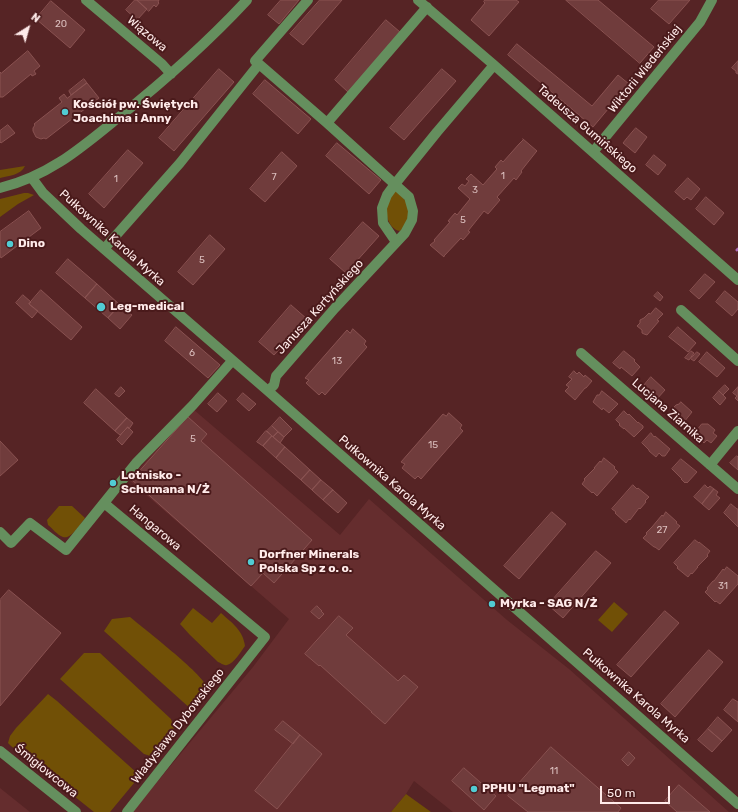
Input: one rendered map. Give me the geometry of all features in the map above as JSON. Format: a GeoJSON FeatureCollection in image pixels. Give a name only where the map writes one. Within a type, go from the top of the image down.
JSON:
{"type":"FeatureCollection","features":[{"type":"Feature","properties":{"kind":"street","name":"Wiązowa"},"geometry":{"type":"LineString","coordinates":[[86,0],[162,64],[171,74]]}},
{"type":"Feature","properties":{"kind":"street"},"geometry":{"type":"LineString","coordinates":[[0,188],[32,178],[70,156],[171,74],[246,0]]}},
{"type":"Feature","properties":{"kind":"street"},"geometry":{"type":"LineString","coordinates":[[104,248],[180,164],[259,64],[256,60],[308,0]]}},
{"type":"Feature","properties":{"kind":"street","name":"Tadeusza Gumińskiego"},"geometry":{"type":"LineString","coordinates":[[418,0],[738,280]]}},
{"type":"Feature","properties":{"kind":"street","name":"Wiktorii Wiedeńskiej"},"geometry":{"type":"LineString","coordinates":[[593,152],[700,22],[712,0]]}},
{"type":"Feature","properties":{"kind":"street"},"geometry":{"type":"LineString","coordinates":[[327,123],[427,7]]}},
{"type":"Feature","properties":{"kind":"street","name":"Janusza Kertyńskiego"},"geometry":{"type":"LineString","coordinates":[[259,64],[409,197],[412,211],[412,220],[405,232],[335,308],[276,376],[274,385],[268,391]]}},
{"type":"Feature","properties":{"kind":"street"},"geometry":{"type":"LineString","coordinates":[[396,242],[383,223],[382,208],[386,195],[494,65]]}},
{"type":"Feature","properties":{"kind":"street","name":"Pułkownika Karola Myrka"},"geometry":{"type":"LineString","coordinates":[[32,178],[38,187],[55,205],[738,804]]}},
{"type":"Feature","properties":{"kind":"street"},"geometry":{"type":"LineString","coordinates":[[681,310],[738,361]]}},
{"type":"Feature","properties":{"kind":"street","name":"Lucjana Ziarnika"},"geometry":{"type":"LineString","coordinates":[[581,353],[738,489]]}},
{"type":"Feature","properties":{"kind":"street"},"geometry":{"type":"LineString","coordinates":[[0,532],[11,543],[30,523],[66,550],[137,462],[193,405],[232,361]]}},
{"type":"Feature","properties":{"kind":"street"},"geometry":{"type":"LineString","coordinates":[[710,465],[738,431]]}},
{"type":"Feature","properties":{"kind":"street","name":"Hangarowa"},"geometry":{"type":"LineString","coordinates":[[104,503],[265,638],[249,657]]}},
{"type":"Feature","properties":{"kind":"street","name":"Władysława Dybowskiego"},"geometry":{"type":"LineString","coordinates":[[127,812],[249,657]]}},
{"type":"Feature","properties":{"kind":"street","name":"Śmigłowcowa"},"geometry":{"type":"LineString","coordinates":[[0,751],[76,812]]}},
{"type":"Feature","properties":{"kind":"shaded area"},"geometry":{"type":"Polygon","coordinates":[[[25,166],[17,173],[0,178],[0,170],[25,166]]]}},
{"type":"Feature","properties":{"kind":"shaded area"},"geometry":{"type":"Polygon","coordinates":[[[396,190],[408,206],[407,222],[400,231],[389,222],[386,212],[387,202],[396,190]]]}},
{"type":"Feature","properties":{"kind":"shaded area"},"geometry":{"type":"Polygon","coordinates":[[[24,193],[34,195],[0,217],[0,199],[24,193]]]}},
{"type":"Feature","properties":{"kind":"shaded area"},"geometry":{"type":"Polygon","coordinates":[[[193,409],[340,535],[369,499],[507,620],[569,669],[729,812],[453,812],[414,781],[406,794],[391,812],[132,812],[253,667],[289,619],[129,480],[193,409]]]}},
{"type":"Feature","properties":{"kind":"shaded area"},"geometry":{"type":"Polygon","coordinates":[[[59,506],[72,506],[85,518],[72,534],[66,537],[59,535],[48,525],[47,520],[59,506]]]}},
{"type":"Feature","properties":{"kind":"shaded area"},"geometry":{"type":"Polygon","coordinates":[[[614,602],[628,614],[612,632],[598,620],[614,602]]]}},
{"type":"Feature","properties":{"kind":"shaded area"},"geometry":{"type":"Polygon","coordinates":[[[193,608],[212,623],[221,613],[239,631],[244,640],[245,646],[235,660],[230,664],[225,665],[218,662],[180,624],[193,608]]]}},
{"type":"Feature","properties":{"kind":"shaded area"},"geometry":{"type":"Polygon","coordinates":[[[130,617],[159,640],[203,680],[206,686],[205,692],[192,710],[104,631],[112,619],[130,617]]]}},
{"type":"Feature","properties":{"kind":"shaded area"},"geometry":{"type":"Polygon","coordinates":[[[84,653],[100,653],[171,719],[175,733],[154,757],[144,754],[60,679],[84,653]]]}},
{"type":"Feature","properties":{"kind":"shaded area"},"geometry":{"type":"Polygon","coordinates":[[[48,694],[137,773],[139,777],[110,812],[94,812],[8,743],[10,736],[16,728],[48,694]]]}},
{"type":"Feature","properties":{"kind":"shaded area"},"geometry":{"type":"Polygon","coordinates":[[[0,788],[30,812],[0,812],[0,788]]]}},
{"type":"Feature","properties":{"kind":"shaded area"},"geometry":{"type":"Polygon","coordinates":[[[406,794],[431,812],[391,812],[406,794]]]}},
{"type":"Feature","properties":{"kind":"building"},"geometry":{"type":"Polygon","coordinates":[[[135,0],[147,9],[137,20],[126,10],[135,0]]]}},
{"type":"Feature","properties":{"kind":"building"},"geometry":{"type":"Polygon","coordinates":[[[137,0],[159,0],[159,3],[156,7],[154,5],[149,11],[137,0]]]}},
{"type":"Feature","properties":{"kind":"building"},"geometry":{"type":"Polygon","coordinates":[[[281,0],[299,0],[279,24],[268,15],[281,0]]]}},
{"type":"Feature","properties":{"kind":"building"},"geometry":{"type":"Polygon","coordinates":[[[320,0],[342,0],[303,45],[290,34],[320,0]]]}},
{"type":"Feature","properties":{"kind":"building"},"geometry":{"type":"Polygon","coordinates":[[[485,0],[516,0],[519,2],[489,36],[471,20],[485,3],[485,0]]]}},
{"type":"Feature","properties":{"kind":"building"},"geometry":{"type":"Polygon","coordinates":[[[566,0],[598,0],[654,47],[640,63],[566,0]]]}},
{"type":"Feature","properties":{"kind":"building"},"geometry":{"type":"Polygon","coordinates":[[[659,0],[690,0],[669,24],[651,9],[659,0]]]}},
{"type":"Feature","properties":{"kind":"building"},"geometry":{"type":"Polygon","coordinates":[[[51,1],[85,30],[70,48],[36,19],[51,1]]]}},
{"type":"Feature","properties":{"kind":"building"},"geometry":{"type":"Polygon","coordinates":[[[386,20],[400,32],[348,92],[335,80],[386,20]]]}},
{"type":"Feature","properties":{"kind":"building"},"geometry":{"type":"Polygon","coordinates":[[[517,44],[592,106],[618,75],[629,84],[593,127],[508,55],[517,44]]]}},
{"type":"Feature","properties":{"kind":"building"},"geometry":{"type":"Polygon","coordinates":[[[28,51],[40,66],[34,71],[36,74],[32,76],[31,74],[3,97],[0,97],[0,72],[1,73],[28,51]]]}},
{"type":"Feature","properties":{"kind":"building"},"geometry":{"type":"Polygon","coordinates":[[[738,61],[738,74],[732,68],[738,61]]]}},
{"type":"Feature","properties":{"kind":"building"},"geometry":{"type":"Polygon","coordinates":[[[219,69],[234,82],[174,151],[159,138],[219,69]]]}},
{"type":"Feature","properties":{"kind":"building"},"geometry":{"type":"Polygon","coordinates":[[[442,69],[456,81],[404,140],[390,128],[442,69]]]}},
{"type":"Feature","properties":{"kind":"building"},"geometry":{"type":"Polygon","coordinates":[[[84,79],[87,83],[71,95],[69,91],[84,79]]]}},
{"type":"Feature","properties":{"kind":"building"},"geometry":{"type":"Polygon","coordinates":[[[265,80],[311,119],[298,134],[253,94],[265,80]]]}},
{"type":"Feature","properties":{"kind":"building","name":"Kościół pw. Świętych Joachima i Anny"},"geometry":{"type":"Polygon","coordinates":[[[87,83],[99,98],[46,139],[36,137],[33,131],[34,124],[62,102],[59,98],[64,94],[67,98],[87,83]]]}},
{"type":"Feature","properties":{"kind":"building"},"geometry":{"type":"Polygon","coordinates":[[[8,125],[15,133],[1,143],[0,131],[8,125]]]}},
{"type":"Feature","properties":{"kind":"building"},"geometry":{"type":"Polygon","coordinates":[[[636,128],[647,137],[635,153],[623,143],[636,128]]]}},
{"type":"Feature","properties":{"kind":"building"},"geometry":{"type":"Polygon","coordinates":[[[523,139],[537,151],[521,171],[522,172],[516,180],[514,178],[497,197],[500,200],[488,214],[484,211],[468,231],[470,232],[463,240],[461,238],[444,257],[430,245],[450,222],[448,221],[455,213],[457,215],[470,199],[458,188],[462,184],[465,186],[469,181],[466,179],[471,174],[483,185],[497,169],[495,167],[501,160],[503,162],[523,139]]]}},
{"type":"Feature","properties":{"kind":"building"},"geometry":{"type":"Polygon","coordinates":[[[337,143],[381,180],[369,194],[326,156],[337,143]]]}},
{"type":"Feature","properties":{"kind":"building"},"geometry":{"type":"Polygon","coordinates":[[[128,150],[143,163],[104,208],[89,194],[128,150]]]}},
{"type":"Feature","properties":{"kind":"building"},"geometry":{"type":"Polygon","coordinates":[[[282,152],[297,166],[265,202],[250,189],[282,152]]]}},
{"type":"Feature","properties":{"kind":"building"},"geometry":{"type":"Polygon","coordinates":[[[654,155],[666,165],[658,175],[646,165],[654,155]]]}},
{"type":"Feature","properties":{"kind":"building"},"geometry":{"type":"Polygon","coordinates":[[[688,178],[700,189],[691,200],[687,197],[684,200],[675,192],[688,178]]]}},
{"type":"Feature","properties":{"kind":"building"},"geometry":{"type":"Polygon","coordinates":[[[706,197],[724,213],[714,225],[696,209],[706,197]]]}},
{"type":"Feature","properties":{"kind":"building","name":"Dino"},"geometry":{"type":"Polygon","coordinates":[[[29,211],[41,228],[1,258],[0,232],[29,211]]]}},
{"type":"Feature","properties":{"kind":"building"},"geometry":{"type":"Polygon","coordinates":[[[363,222],[379,236],[346,273],[330,259],[363,222]]]}},
{"type":"Feature","properties":{"kind":"building"},"geometry":{"type":"Polygon","coordinates":[[[210,235],[225,249],[193,285],[178,272],[210,235]]]}},
{"type":"Feature","properties":{"kind":"building"},"geometry":{"type":"Polygon","coordinates":[[[68,259],[97,284],[85,298],[56,273],[68,259]]]}},
{"type":"Feature","properties":{"kind":"building"},"geometry":{"type":"Polygon","coordinates":[[[705,274],[715,282],[699,299],[690,291],[705,274]]]}},
{"type":"Feature","properties":{"kind":"building"},"geometry":{"type":"Polygon","coordinates":[[[97,284],[120,305],[108,318],[85,298],[97,284]]]}},
{"type":"Feature","properties":{"kind":"building"},"geometry":{"type":"Polygon","coordinates":[[[41,290],[82,327],[71,340],[29,304],[41,290]]]}},
{"type":"Feature","properties":{"kind":"building"},"geometry":{"type":"Polygon","coordinates":[[[725,291],[738,302],[738,309],[732,316],[716,302],[725,291]]]}},
{"type":"Feature","properties":{"kind":"building"},"geometry":{"type":"Polygon","coordinates":[[[658,292],[663,297],[660,301],[654,296],[658,292]]]}},
{"type":"Feature","properties":{"kind":"building"},"geometry":{"type":"Polygon","coordinates":[[[23,295],[31,302],[29,304],[38,311],[32,318],[16,303],[23,295]]]}},
{"type":"Feature","properties":{"kind":"building"},"geometry":{"type":"Polygon","coordinates":[[[120,305],[132,315],[120,329],[108,318],[120,305]]]}},
{"type":"Feature","properties":{"kind":"building"},"geometry":{"type":"Polygon","coordinates":[[[291,305],[307,319],[274,355],[259,342],[291,305]]]}},
{"type":"Feature","properties":{"kind":"building"},"geometry":{"type":"Polygon","coordinates":[[[656,308],[663,314],[647,335],[642,333],[642,330],[637,326],[640,323],[640,320],[656,308]]]}},
{"type":"Feature","properties":{"kind":"building"},"geometry":{"type":"Polygon","coordinates":[[[176,327],[220,365],[208,378],[165,341],[176,327]]]}},
{"type":"Feature","properties":{"kind":"building"},"geometry":{"type":"Polygon","coordinates":[[[678,327],[696,343],[688,352],[669,337],[678,327]]]}},
{"type":"Feature","properties":{"kind":"building"},"geometry":{"type":"Polygon","coordinates":[[[353,329],[366,341],[364,344],[367,347],[325,395],[322,392],[319,395],[306,383],[309,380],[305,378],[347,330],[350,333],[353,329]]]}},
{"type":"Feature","properties":{"kind":"building"},"geometry":{"type":"Polygon","coordinates":[[[624,351],[635,360],[634,361],[640,367],[632,376],[621,367],[620,369],[613,363],[624,351]]]}},
{"type":"Feature","properties":{"kind":"building"},"geometry":{"type":"Polygon","coordinates":[[[691,351],[694,353],[689,360],[685,358],[691,351]]]}},
{"type":"Feature","properties":{"kind":"building"},"geometry":{"type":"Polygon","coordinates":[[[697,352],[700,354],[694,361],[691,359],[697,352]]]}},
{"type":"Feature","properties":{"kind":"building"},"geometry":{"type":"Polygon","coordinates":[[[707,352],[725,368],[717,377],[699,362],[707,352]]]}},
{"type":"Feature","properties":{"kind":"building"},"geometry":{"type":"Polygon","coordinates":[[[574,371],[577,374],[579,372],[584,377],[585,375],[592,381],[575,400],[565,391],[569,387],[566,385],[572,379],[569,377],[574,371]]]}},
{"type":"Feature","properties":{"kind":"building"},"geometry":{"type":"Polygon","coordinates":[[[651,377],[665,390],[656,400],[642,388],[651,377]]]}},
{"type":"Feature","properties":{"kind":"building"},"geometry":{"type":"Polygon","coordinates":[[[725,385],[729,389],[723,395],[719,391],[725,385]]]}},
{"type":"Feature","properties":{"kind":"building"},"geometry":{"type":"Polygon","coordinates":[[[121,387],[125,391],[119,397],[115,394],[121,387]]]}},
{"type":"Feature","properties":{"kind":"building"},"geometry":{"type":"Polygon","coordinates":[[[738,387],[738,401],[735,398],[737,396],[733,393],[738,387]]]}},
{"type":"Feature","properties":{"kind":"building"},"geometry":{"type":"Polygon","coordinates":[[[96,389],[127,418],[115,431],[84,403],[96,389]]]}},
{"type":"Feature","properties":{"kind":"building"},"geometry":{"type":"Polygon","coordinates":[[[602,391],[618,404],[609,413],[603,408],[602,410],[593,402],[597,395],[599,395],[602,391]]]}},
{"type":"Feature","properties":{"kind":"building"},"geometry":{"type":"Polygon","coordinates":[[[719,391],[726,398],[720,405],[713,398],[719,391]]]}},
{"type":"Feature","properties":{"kind":"building"},"geometry":{"type":"Polygon","coordinates":[[[218,393],[227,401],[217,412],[208,404],[218,393]]]}},
{"type":"Feature","properties":{"kind":"building"},"geometry":{"type":"Polygon","coordinates":[[[243,393],[256,404],[249,411],[237,400],[243,393]]]}},
{"type":"Feature","properties":{"kind":"building"},"geometry":{"type":"Polygon","coordinates":[[[681,402],[692,412],[684,422],[680,418],[679,420],[674,416],[675,414],[672,412],[675,409],[674,407],[681,402]]]}},
{"type":"Feature","properties":{"kind":"building"},"geometry":{"type":"Polygon","coordinates":[[[624,411],[643,426],[643,428],[634,437],[619,425],[620,424],[616,420],[624,411]]]}},
{"type":"Feature","properties":{"kind":"building"},"geometry":{"type":"Polygon","coordinates":[[[449,413],[462,425],[460,428],[463,431],[421,479],[418,476],[415,479],[402,468],[405,464],[401,462],[443,414],[446,416],[449,413]]]}},
{"type":"Feature","properties":{"kind":"building"},"geometry":{"type":"Polygon","coordinates":[[[188,417],[207,434],[201,441],[312,540],[274,583],[263,573],[251,586],[132,480],[188,417]]]}},
{"type":"Feature","properties":{"kind":"building"},"geometry":{"type":"Polygon","coordinates":[[[280,417],[292,429],[284,437],[272,426],[280,417]]]}},
{"type":"Feature","properties":{"kind":"building"},"geometry":{"type":"Polygon","coordinates":[[[127,418],[133,423],[129,429],[128,427],[120,435],[115,431],[127,418]]]}},
{"type":"Feature","properties":{"kind":"building"},"geometry":{"type":"Polygon","coordinates":[[[702,424],[708,424],[715,430],[713,433],[717,436],[711,443],[707,440],[704,443],[699,438],[701,436],[696,432],[702,424]]]}},
{"type":"Feature","properties":{"kind":"building"},"geometry":{"type":"Polygon","coordinates":[[[272,426],[278,432],[273,437],[267,431],[272,426]]]}},
{"type":"Feature","properties":{"kind":"building"},"geometry":{"type":"Polygon","coordinates":[[[128,427],[133,432],[122,445],[117,440],[128,427]]]}},
{"type":"Feature","properties":{"kind":"building"},"geometry":{"type":"Polygon","coordinates":[[[266,431],[272,436],[263,446],[257,442],[266,431]]]}},
{"type":"Feature","properties":{"kind":"building"},"geometry":{"type":"Polygon","coordinates":[[[278,432],[284,437],[280,443],[273,437],[278,432]]]}},
{"type":"Feature","properties":{"kind":"building"},"geometry":{"type":"Polygon","coordinates":[[[651,433],[670,449],[665,456],[662,456],[659,453],[656,457],[642,443],[651,433]]]}},
{"type":"Feature","properties":{"kind":"building"},"geometry":{"type":"Polygon","coordinates":[[[272,436],[285,447],[276,458],[263,446],[272,436]]]}},
{"type":"Feature","properties":{"kind":"building"},"geometry":{"type":"Polygon","coordinates":[[[0,441],[18,460],[0,476],[0,441]]]}},
{"type":"Feature","properties":{"kind":"building"},"geometry":{"type":"Polygon","coordinates":[[[285,447],[310,470],[301,480],[276,458],[285,447]]]}},
{"type":"Feature","properties":{"kind":"building"},"geometry":{"type":"Polygon","coordinates":[[[737,456],[738,457],[738,470],[730,463],[737,456]]]}},
{"type":"Feature","properties":{"kind":"building"},"geometry":{"type":"Polygon","coordinates":[[[604,458],[615,467],[614,468],[618,472],[597,496],[582,484],[585,480],[584,479],[604,458]]]}},
{"type":"Feature","properties":{"kind":"building"},"geometry":{"type":"Polygon","coordinates":[[[681,459],[697,472],[687,483],[685,483],[672,469],[681,459]]]}},
{"type":"Feature","properties":{"kind":"building"},"geometry":{"type":"Polygon","coordinates":[[[310,470],[321,480],[312,490],[301,480],[310,470]]]}},
{"type":"Feature","properties":{"kind":"building"},"geometry":{"type":"Polygon","coordinates":[[[321,480],[333,490],[323,500],[312,490],[321,480]]]}},
{"type":"Feature","properties":{"kind":"building"},"geometry":{"type":"Polygon","coordinates":[[[633,485],[649,497],[640,509],[639,508],[626,523],[612,509],[633,485]]]}},
{"type":"Feature","properties":{"kind":"building"},"geometry":{"type":"Polygon","coordinates":[[[705,485],[708,488],[710,486],[714,489],[702,504],[694,497],[705,485]]]}},
{"type":"Feature","properties":{"kind":"building"},"geometry":{"type":"Polygon","coordinates":[[[714,489],[718,492],[716,495],[720,498],[709,510],[702,504],[714,489]]]}},
{"type":"Feature","properties":{"kind":"building"},"geometry":{"type":"Polygon","coordinates":[[[333,490],[347,503],[338,513],[323,500],[333,490]]]}},
{"type":"Feature","properties":{"kind":"building"},"geometry":{"type":"Polygon","coordinates":[[[731,504],[738,509],[738,527],[724,513],[731,504]]]}},
{"type":"Feature","properties":{"kind":"building"},"geometry":{"type":"Polygon","coordinates":[[[552,512],[566,524],[519,579],[504,566],[552,512]]]}},
{"type":"Feature","properties":{"kind":"building"},"geometry":{"type":"Polygon","coordinates":[[[666,512],[680,526],[659,550],[643,538],[666,512]]]}},
{"type":"Feature","properties":{"kind":"building"},"geometry":{"type":"Polygon","coordinates":[[[695,540],[710,551],[707,555],[708,556],[688,577],[677,568],[678,567],[674,563],[695,540]]]}},
{"type":"Feature","properties":{"kind":"building"},"geometry":{"type":"Polygon","coordinates":[[[596,551],[611,563],[563,618],[548,605],[596,551]]]}},
{"type":"Feature","properties":{"kind":"building"},"geometry":{"type":"Polygon","coordinates":[[[727,567],[738,576],[738,584],[720,604],[716,601],[715,602],[705,592],[723,569],[724,570],[727,567]]]}},
{"type":"Feature","properties":{"kind":"building"},"geometry":{"type":"Polygon","coordinates":[[[9,590],[61,633],[0,706],[0,600],[9,590]]]}},
{"type":"Feature","properties":{"kind":"building"},"geometry":{"type":"Polygon","coordinates":[[[317,606],[324,614],[319,619],[311,612],[317,606]]]}},
{"type":"Feature","properties":{"kind":"building"},"geometry":{"type":"Polygon","coordinates":[[[665,611],[679,623],[631,677],[617,665],[665,611]]]}},
{"type":"Feature","properties":{"kind":"building"},"geometry":{"type":"Polygon","coordinates":[[[339,616],[353,628],[346,635],[398,681],[404,675],[418,687],[385,724],[320,665],[319,666],[305,654],[339,616]]]}},
{"type":"Feature","properties":{"kind":"building"},"geometry":{"type":"Polygon","coordinates":[[[709,650],[723,662],[675,717],[661,704],[709,650]]]}},
{"type":"Feature","properties":{"kind":"building"},"geometry":{"type":"Polygon","coordinates":[[[733,699],[738,702],[738,722],[724,710],[733,699]]]}},
{"type":"Feature","properties":{"kind":"building"},"geometry":{"type":"Polygon","coordinates":[[[718,717],[732,730],[722,741],[708,729],[718,717]]]}},
{"type":"Feature","properties":{"kind":"building"},"geometry":{"type":"Polygon","coordinates":[[[283,721],[300,735],[293,744],[275,730],[283,721]]]}},
{"type":"Feature","properties":{"kind":"building"},"geometry":{"type":"Polygon","coordinates":[[[708,729],[722,741],[712,752],[698,740],[708,729]]]}},
{"type":"Feature","properties":{"kind":"building"},"geometry":{"type":"Polygon","coordinates":[[[300,735],[322,754],[277,809],[255,791],[300,735]]]}},
{"type":"Feature","properties":{"kind":"building"},"geometry":{"type":"Polygon","coordinates":[[[551,747],[621,808],[618,812],[528,812],[508,796],[551,747]]]}},
{"type":"Feature","properties":{"kind":"building"},"geometry":{"type":"Polygon","coordinates":[[[629,752],[635,758],[628,766],[622,760],[629,752]]]}},
{"type":"Feature","properties":{"kind":"building","name":"PPHU \"Legmat\""},"geometry":{"type":"Polygon","coordinates":[[[464,768],[496,796],[484,810],[452,781],[464,768]]]}},
{"type":"Feature","properties":{"kind":"building"},"geometry":{"type":"Polygon","coordinates":[[[679,785],[710,812],[677,812],[665,801],[679,785]]]}},
{"type":"Feature","properties":{"kind":"place","name":"Kościół pw. Świętych Joachima i Anny"},"geometry":{"type":"Point","coordinates":[65,112]}},
{"type":"Feature","properties":{"kind":"place","name":"Dino"},"geometry":{"type":"Point","coordinates":[10,244]}},
{"type":"Feature","properties":{"kind":"place","name":"Leg-medical"},"geometry":{"type":"Point","coordinates":[101,307]}},
{"type":"Feature","properties":{"kind":"place","name":"Lotnisko - Schumana N/Ż"},"geometry":{"type":"Point","coordinates":[113,483]}},
{"type":"Feature","properties":{"kind":"place","name":"Dorfner Minerals Polska Sp z o. o."},"geometry":{"type":"Point","coordinates":[251,562]}},
{"type":"Feature","properties":{"kind":"place","name":"Myrka - SAG N/Ż"},"geometry":{"type":"Point","coordinates":[492,604]}},
{"type":"Feature","properties":{"kind":"place","name":"PPHU \"Legmat\""},"geometry":{"type":"Point","coordinates":[474,789]}}]}
